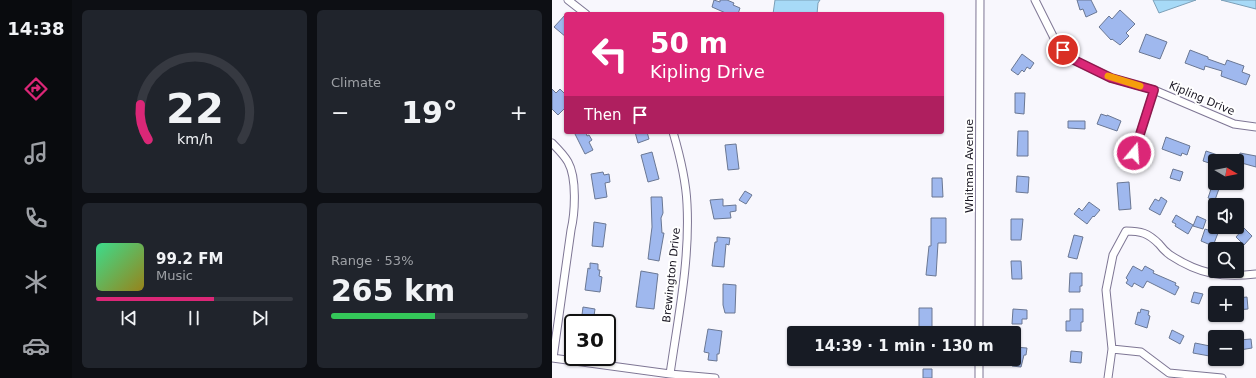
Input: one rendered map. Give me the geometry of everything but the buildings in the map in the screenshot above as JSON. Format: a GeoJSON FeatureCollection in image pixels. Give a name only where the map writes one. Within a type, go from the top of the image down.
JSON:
{"type":"FeatureCollection","features":[{"type":"Feature","properties":{"kind":"street"},"geometry":{"type":"LineString","coordinates":[[568,0],[583,12]]}},
{"type":"Feature","properties":{"kind":"street","name":"Whitman Avenue"},"geometry":{"type":"LineString","coordinates":[[979,326],[980,0]]}},
{"type":"Feature","properties":{"kind":"street","name":"Kipling Drive"},"geometry":{"type":"LineString","coordinates":[[1035,0],[1056,42],[1070,58],[1111,78],[1154,90],[1234,124],[1256,127]]}},
{"type":"Feature","properties":{"kind":"street"},"geometry":{"type":"LineString","coordinates":[[1134,153],[1154,90]]}},
{"type":"Feature","properties":{"kind":"street","name":"Brewington Drive"},"geometry":{"type":"LineString","coordinates":[[670,374],[688,236],[687,202],[682,162],[674,134]]}},
{"type":"Feature","properties":{"kind":"street"},"geometry":{"type":"LineString","coordinates":[[552,143],[568,162],[574,176],[574,219],[571,230],[552,358],[670,374],[715,378]]}},
{"type":"Feature","properties":{"kind":"street"},"geometry":{"type":"LineString","coordinates":[[1108,378],[1112,349],[1106,290],[1112,255],[1126,231],[1138,231],[1149,236],[1168,254],[1205,272],[1222,276],[1256,274]]}},
{"type":"Feature","properties":{"kind":"street"},"geometry":{"type":"LineString","coordinates":[[1112,349],[1141,352],[1169,373],[1222,378]]}},
{"type":"Feature","properties":{"kind":"street"},"geometry":{"type":"LineString","coordinates":[[979,366],[979,378]]}},
{"type":"Feature","properties":{"kind":"water"},"geometry":{"type":"Polygon","coordinates":[[[775,0],[820,0],[818,3],[817,12],[773,12],[775,0]]]}},
{"type":"Feature","properties":{"kind":"water"},"geometry":{"type":"Polygon","coordinates":[[[1153,0],[1196,0],[1159,13],[1153,0]]]}},
{"type":"Feature","properties":{"kind":"water"},"geometry":{"type":"Polygon","coordinates":[[[1221,0],[1256,0],[1256,9],[1221,0]]]}},
{"type":"Feature","properties":{"kind":"slow traffic"},"geometry":{"type":"LineString","coordinates":[[1108,76],[1140,86]]}},
{"type":"Feature","properties":{"kind":"route"},"geometry":{"type":"LineString","coordinates":[[1063,50],[1070,58],[1111,78],[1154,90],[1134,153]]}}]}
